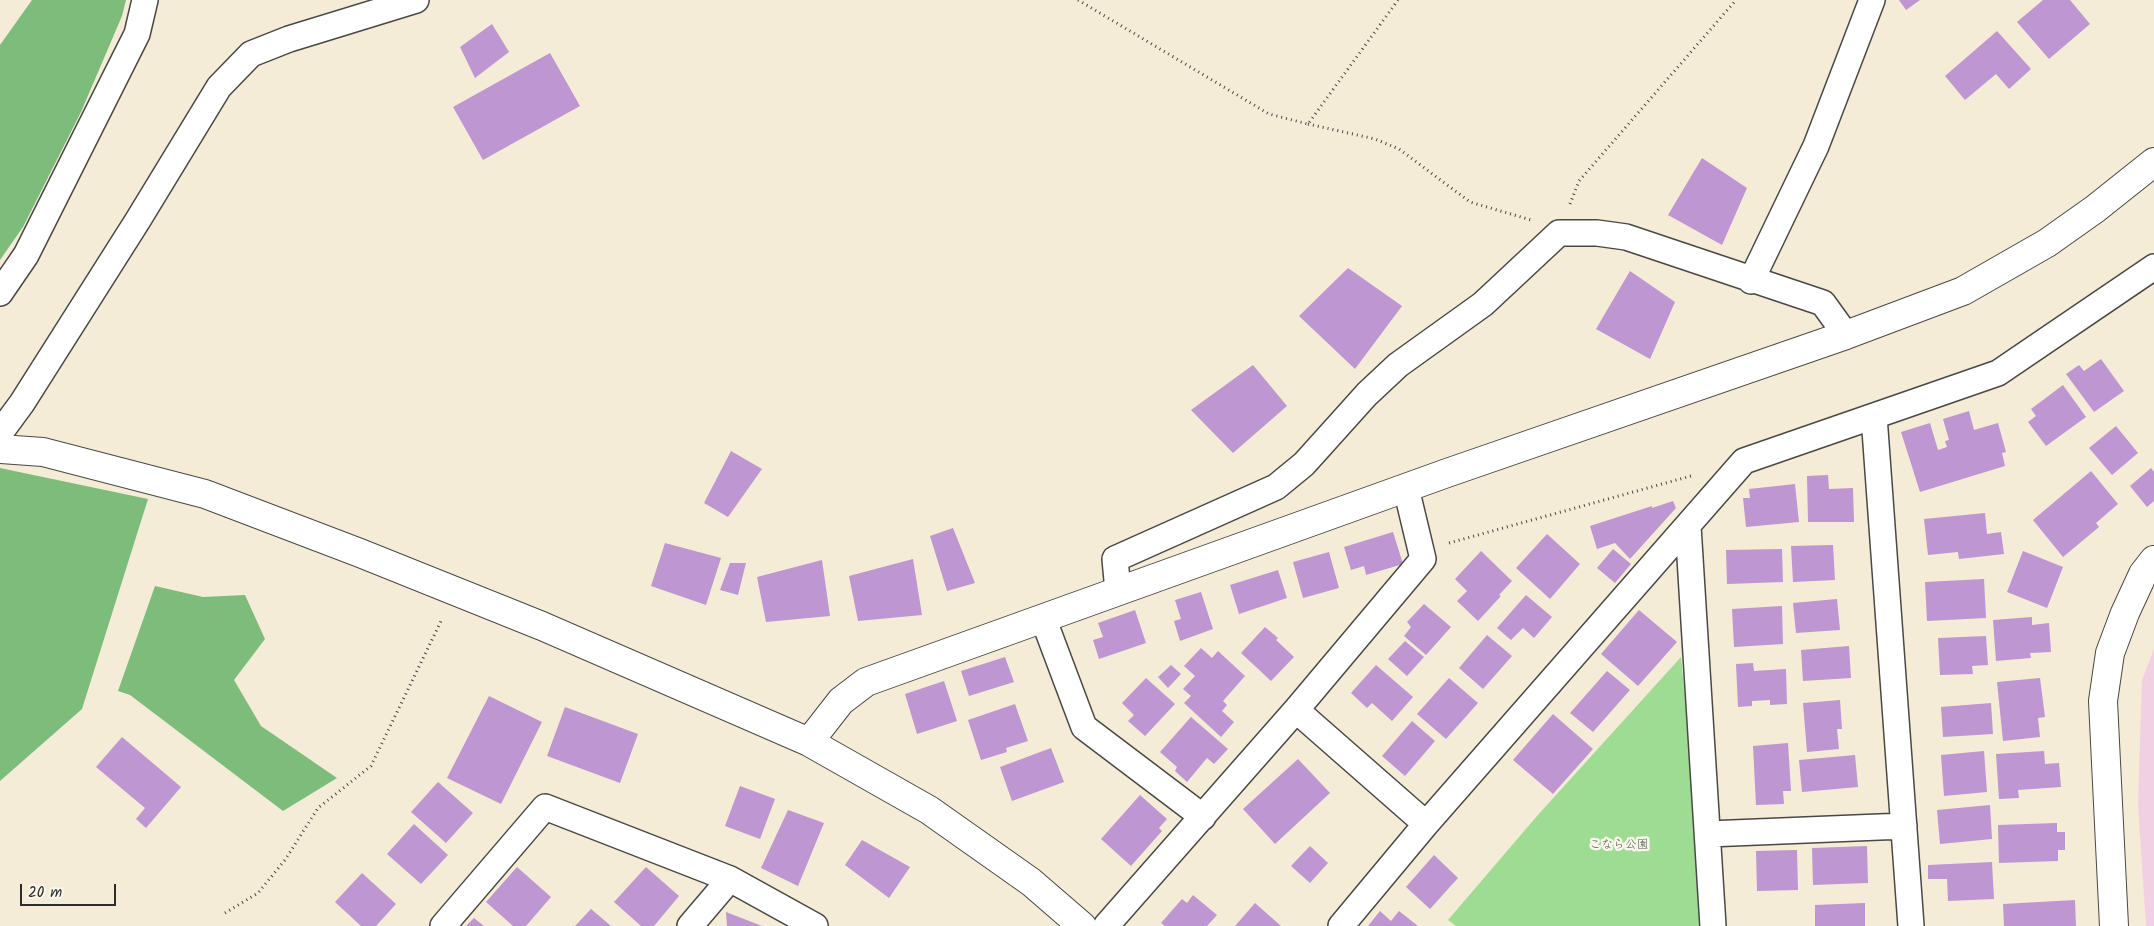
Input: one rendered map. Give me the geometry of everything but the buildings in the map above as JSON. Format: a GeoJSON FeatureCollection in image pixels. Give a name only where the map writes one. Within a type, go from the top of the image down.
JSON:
{"type":"FeatureCollection","features":[{"type":"Feature","properties":{"kind":"street"},"geometry":{"type":"LineString","coordinates":[[0,293],[26,255],[137,34],[145,0]]}},
{"type":"Feature","properties":{"kind":"street"},"geometry":{"type":"LineString","coordinates":[[0,433],[22,403],[138,220],[219,87],[251,54],[289,39],[416,0]]}},
{"type":"Feature","properties":{"kind":"street"},"geometry":{"type":"LineString","coordinates":[[1751,281],[1816,146],[1872,0]]}},
{"type":"Feature","properties":{"kind":"street"},"geometry":{"type":"LineString","coordinates":[[809,742],[841,701],[866,682],[1406,488],[1846,335],[1963,291],[2047,243],[2095,209],[2154,162]]}},
{"type":"Feature","properties":{"kind":"street"},"geometry":{"type":"LineString","coordinates":[[1118,591],[1115,559],[1276,487],[1304,464],[1367,394],[1398,365],[1483,304],[1559,233],[1596,233],[1626,237],[1751,281],[1823,303],[1846,335]]}},
{"type":"Feature","properties":{"kind":"street"},"geometry":{"type":"LineString","coordinates":[[1340,926],[1426,824],[1744,461],[1998,373],[2154,267]]}},
{"type":"Feature","properties":{"kind":"street"},"geometry":{"type":"LineString","coordinates":[[1874,416],[1911,926]]}},
{"type":"Feature","properties":{"kind":"street"},"geometry":{"type":"LineString","coordinates":[[0,449],[42,452],[205,494],[360,553],[551,630],[809,742],[929,810],[1031,882],[1082,926]]}},
{"type":"Feature","properties":{"kind":"street"},"geometry":{"type":"LineString","coordinates":[[1106,926],[1296,710],[1424,559],[1406,488]]}},
{"type":"Feature","properties":{"kind":"street"},"geometry":{"type":"LineString","coordinates":[[1688,526],[1713,926]]}},
{"type":"Feature","properties":{"kind":"street"},"geometry":{"type":"LineString","coordinates":[[2114,926],[2103,701],[2110,653],[2125,613],[2143,574],[2154,560]]}},
{"type":"Feature","properties":{"kind":"street"},"geometry":{"type":"LineString","coordinates":[[1042,618],[1084,727],[1203,817]]}},
{"type":"Feature","properties":{"kind":"street"},"geometry":{"type":"LineString","coordinates":[[1296,710],[1426,824]]}},
{"type":"Feature","properties":{"kind":"street"},"geometry":{"type":"LineString","coordinates":[[443,926],[545,807],[730,879],[815,926]]}},
{"type":"Feature","properties":{"kind":"street"},"geometry":{"type":"LineString","coordinates":[[1708,834],[1904,826]]}},
{"type":"Feature","properties":{"kind":"street"},"geometry":{"type":"LineString","coordinates":[[690,926],[730,879]]}},
{"type":"Feature","properties":{"kind":"path"},"geometry":{"type":"LineString","coordinates":[[1078,0],[1269,114],[1383,142],[1398,149],[1470,202],[1546,225],[1559,233],[1579,181],[1736,0]]}},
{"type":"Feature","properties":{"kind":"path"},"geometry":{"type":"LineString","coordinates":[[1308,124],[1398,0]]}},
{"type":"Feature","properties":{"kind":"path"},"geometry":{"type":"LineString","coordinates":[[1421,551],[1697,474]]}},
{"type":"Feature","properties":{"kind":"path"},"geometry":{"type":"LineString","coordinates":[[225,913],[258,893],[285,860],[318,808],[371,766],[455,591]]}},
{"type":"Feature","properties":{"kind":"shaded area"},"geometry":{"type":"Polygon","coordinates":[[[2154,649],[2154,926],[2146,926],[2138,804],[2142,680],[2154,649]]]}},
{"type":"Feature","properties":{"kind":"green space"},"geometry":{"type":"Polygon","coordinates":[[[32,0],[126,0],[122,16],[81,112],[23,227],[0,260],[0,45],[32,0]]]}},
{"type":"Feature","properties":{"kind":"green space"},"geometry":{"type":"Polygon","coordinates":[[[0,468],[148,499],[82,709],[0,781],[0,468]]]}},
{"type":"Feature","properties":{"kind":"green space"},"geometry":{"type":"Polygon","coordinates":[[[155,586],[203,597],[245,595],[265,639],[234,680],[261,726],[337,778],[283,811],[130,695],[118,691],[155,586]]]}},
{"type":"Feature","properties":{"kind":"green space","name":"こなら公園"},"geometry":{"type":"Polygon","coordinates":[[[1681,657],[1699,838],[1703,926],[1456,926],[1448,920],[1537,816],[1681,657]]]}}]}
